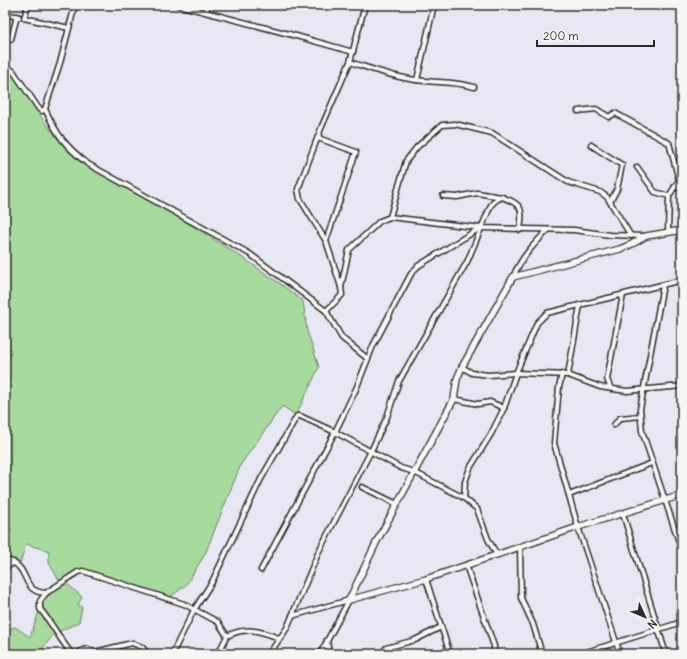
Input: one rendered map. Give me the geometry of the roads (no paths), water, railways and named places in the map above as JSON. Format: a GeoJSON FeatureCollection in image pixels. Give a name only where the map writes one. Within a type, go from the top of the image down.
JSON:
{"type":"FeatureCollection","features":[{"type":"Feature","properties":{"kind":"street"},"geometry":{"type":"LineString","coordinates":[[24,18],[28,5]]}},
{"type":"Feature","properties":{"kind":"street"},"geometry":{"type":"LineString","coordinates":[[74,5],[60,63],[45,109],[56,134],[73,152],[88,164],[250,254],[326,312],[342,338],[368,359]]}},
{"type":"Feature","properties":{"kind":"street"},"geometry":{"type":"LineString","coordinates":[[178,5],[352,52]]}},
{"type":"Feature","properties":{"kind":"street"},"geometry":{"type":"LineString","coordinates":[[206,12],[208,5]]}},
{"type":"Feature","properties":{"kind":"street"},"geometry":{"type":"LineString","coordinates":[[326,312],[342,295],[341,287],[326,241],[300,199],[298,190],[350,62],[365,5]]}},
{"type":"Feature","properties":{"kind":"street"},"geometry":{"type":"LineString","coordinates":[[417,80],[434,5]]}},
{"type":"Feature","properties":{"kind":"street"},"geometry":{"type":"LineString","coordinates":[[5,14],[69,28]]}},
{"type":"Feature","properties":{"kind":"street"},"geometry":{"type":"LineString","coordinates":[[11,38],[17,16]]}},
{"type":"Feature","properties":{"kind":"street"},"geometry":{"type":"LineString","coordinates":[[350,62],[387,74],[417,80],[463,84],[474,87]]}},
{"type":"Feature","properties":{"kind":"street"},"geometry":{"type":"LineString","coordinates":[[5,66],[13,71],[39,109],[42,111],[45,109]]}},
{"type":"Feature","properties":{"kind":"street"},"geometry":{"type":"LineString","coordinates":[[578,111],[596,110],[609,117],[615,113],[669,143],[679,180],[669,196],[668,231]]}},
{"type":"Feature","properties":{"kind":"street"},"geometry":{"type":"LineString","coordinates":[[390,217],[406,161],[417,147],[442,125],[455,124],[479,128],[492,133],[568,182],[600,192],[608,197],[631,236]]}},
{"type":"Feature","properties":{"kind":"street"},"geometry":{"type":"LineString","coordinates":[[318,138],[356,152],[326,241]]}},
{"type":"Feature","properties":{"kind":"street"},"geometry":{"type":"LineString","coordinates":[[591,145],[622,165],[617,189],[610,202]]}},
{"type":"Feature","properties":{"kind":"street"},"geometry":{"type":"LineString","coordinates":[[638,167],[655,192],[669,196]]}},
{"type":"Feature","properties":{"kind":"street"},"geometry":{"type":"LineString","coordinates":[[675,186],[682,190]]}},
{"type":"Feature","properties":{"kind":"street"},"geometry":{"type":"LineString","coordinates":[[443,196],[457,198],[477,193],[502,197],[515,202],[521,208],[522,212],[520,230]]}},
{"type":"Feature","properties":{"kind":"street"},"geometry":{"type":"LineString","coordinates":[[269,654],[287,628],[296,603],[319,551],[371,451],[387,416],[399,381],[467,262],[474,248],[480,228],[491,205],[502,197]]}},
{"type":"Feature","properties":{"kind":"street"},"geometry":{"type":"LineString","coordinates":[[341,287],[349,250],[380,221],[390,217],[480,228],[574,230],[631,236],[646,236],[668,231],[682,230]]}},
{"type":"Feature","properties":{"kind":"street"},"geometry":{"type":"LineString","coordinates":[[261,570],[335,432],[356,389],[372,346],[415,269],[480,228]]}},
{"type":"Feature","properties":{"kind":"street"},"geometry":{"type":"LineString","coordinates":[[320,654],[397,504],[454,399],[457,379],[462,367],[513,277],[519,263],[548,230]]}},
{"type":"Feature","properties":{"kind":"street"},"geometry":{"type":"LineString","coordinates":[[513,277],[620,249],[646,236]]}},
{"type":"Feature","properties":{"kind":"street"},"geometry":{"type":"LineString","coordinates":[[464,498],[465,482],[470,468],[491,434],[504,408],[516,373],[537,323],[542,316],[547,313],[682,280]]}},
{"type":"Feature","properties":{"kind":"street"},"geometry":{"type":"LineString","coordinates":[[663,285],[643,389],[640,416],[642,431],[682,551]]}},
{"type":"Feature","properties":{"kind":"street"},"geometry":{"type":"LineString","coordinates":[[611,389],[607,379],[623,295]]}},
{"type":"Feature","properties":{"kind":"street"},"geometry":{"type":"LineString","coordinates":[[568,375],[580,305]]}},
{"type":"Feature","properties":{"kind":"street"},"geometry":{"type":"LineString","coordinates":[[462,367],[472,373],[489,375],[516,373],[562,374],[600,387],[627,391],[682,386]]}},
{"type":"Feature","properties":{"kind":"street"},"geometry":{"type":"LineString","coordinates":[[562,374],[559,387],[554,443],[578,527],[620,654]]}},
{"type":"Feature","properties":{"kind":"street"},"geometry":{"type":"LineString","coordinates":[[454,399],[478,404],[490,402],[504,408]]}},
{"type":"Feature","properties":{"kind":"street"},"geometry":{"type":"LineString","coordinates":[[172,654],[194,610],[212,582],[261,479],[293,420],[300,416],[335,432],[401,468],[414,472],[464,498],[477,509],[488,539],[497,555]]}},
{"type":"Feature","properties":{"kind":"street"},"geometry":{"type":"LineString","coordinates":[[614,426],[620,418],[640,416]]}},
{"type":"Feature","properties":{"kind":"street"},"geometry":{"type":"LineString","coordinates":[[569,495],[652,463]]}},
{"type":"Feature","properties":{"kind":"street"},"geometry":{"type":"LineString","coordinates":[[362,487],[397,504]]}},
{"type":"Feature","properties":{"kind":"street"},"geometry":{"type":"LineString","coordinates":[[292,616],[426,579],[578,527],[682,495]]}},
{"type":"Feature","properties":{"kind":"street"},"geometry":{"type":"LineString","coordinates":[[623,514],[660,629],[666,654]]}},
{"type":"Feature","properties":{"kind":"street"},"geometry":{"type":"LineString","coordinates":[[520,547],[521,598],[533,624],[542,654]]}},
{"type":"Feature","properties":{"kind":"street"},"geometry":{"type":"LineString","coordinates":[[5,560],[14,562],[22,570],[28,586],[41,593],[46,593]]}},
{"type":"Feature","properties":{"kind":"street"},"geometry":{"type":"LineString","coordinates":[[5,567],[14,562]]}},
{"type":"Feature","properties":{"kind":"street"},"geometry":{"type":"LineString","coordinates":[[466,565],[494,646],[494,654]]}},
{"type":"Feature","properties":{"kind":"street"},"geometry":{"type":"LineString","coordinates":[[72,654],[64,644],[52,623],[40,609],[40,601],[46,593],[78,572],[83,571],[171,599],[218,622],[227,636]]}},
{"type":"Feature","properties":{"kind":"street"},"geometry":{"type":"LineString","coordinates":[[426,579],[441,627],[446,636],[450,654]]}},
{"type":"Feature","properties":{"kind":"street"},"geometry":{"type":"LineString","coordinates":[[580,654],[682,622]]}},
{"type":"Feature","properties":{"kind":"street"},"geometry":{"type":"LineString","coordinates":[[381,654],[386,648],[415,640],[441,627]]}},
{"type":"Feature","properties":{"kind":"street"},"geometry":{"type":"LineString","coordinates":[[218,654],[227,636],[238,631],[256,629],[279,638]]}},
{"type":"Feature","properties":{"kind":"street"},"geometry":{"type":"LineString","coordinates":[[327,639],[329,654]]}},
{"type":"Feature","properties":{"kind":"street"},"geometry":{"type":"LineString","coordinates":[[76,654],[88,649],[95,652],[132,643],[142,647],[148,654]]}}]}
